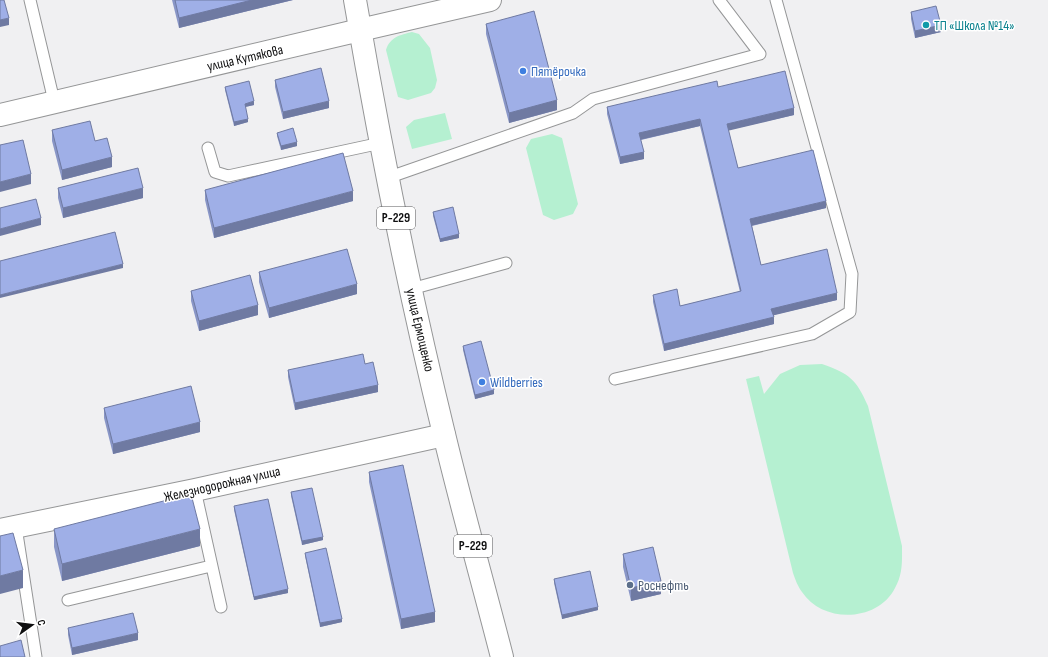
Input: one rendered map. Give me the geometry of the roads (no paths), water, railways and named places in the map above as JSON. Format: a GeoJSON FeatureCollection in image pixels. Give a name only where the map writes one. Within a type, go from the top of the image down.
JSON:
{"type":"FeatureCollection","features":[{"type":"Feature","properties":{"kind":"main road","name":"улица Ермощенко"},"geometry":{"type":"LineString","coordinates":[[355,0],[387,178],[411,290],[444,435],[502,657]]}},
{"type":"Feature","properties":{"kind":"main road","name":"улица Кутякова"},"geometry":{"type":"LineString","coordinates":[[0,115],[54,101],[360,30],[449,5],[490,0]]}},
{"type":"Feature","properties":{"kind":"main road","name":"Железнодорожная улица"},"geometry":{"type":"LineString","coordinates":[[8,529],[195,490],[444,435]]}},
{"type":"Feature","properties":{"kind":"lane"},"geometry":{"type":"LineString","coordinates":[[30,0],[54,101]]}},
{"type":"Feature","properties":{"kind":"lane"},"geometry":{"type":"LineString","coordinates":[[387,178],[573,113],[592,99],[760,54],[719,0]]}},
{"type":"Feature","properties":{"kind":"lane"},"geometry":{"type":"LineString","coordinates":[[615,379],[812,334],[850,312],[852,274],[776,0]]}},
{"type":"Feature","properties":{"kind":"lane"},"geometry":{"type":"LineString","coordinates":[[208,148],[214,172],[228,176],[381,143]]}},
{"type":"Feature","properties":{"kind":"lane"},"geometry":{"type":"LineString","coordinates":[[411,290],[506,263]]}},
{"type":"Feature","properties":{"kind":"lane"},"geometry":{"type":"LineString","coordinates":[[195,490],[221,607]]}},
{"type":"Feature","properties":{"kind":"lane"},"geometry":{"type":"LineString","coordinates":[[8,529],[36,657]]}},
{"type":"Feature","properties":{"kind":"lane"},"geometry":{"type":"LineString","coordinates":[[68,600],[211,566]]}},
{"type":"Feature","properties":{"kind":"place","name":"ТП «Школа №14»"},"geometry":{"type":"Point","coordinates":[926,25]}},
{"type":"Feature","properties":{"kind":"place","name":"Пятёрочка"},"geometry":{"type":"Point","coordinates":[523,71]}},
{"type":"Feature","properties":{"kind":"place","name":"Wildberries"},"geometry":{"type":"Point","coordinates":[482,382]}},
{"type":"Feature","properties":{"kind":"place","name":"Роснефть"},"geometry":{"type":"Point","coordinates":[630,585]}}]}
